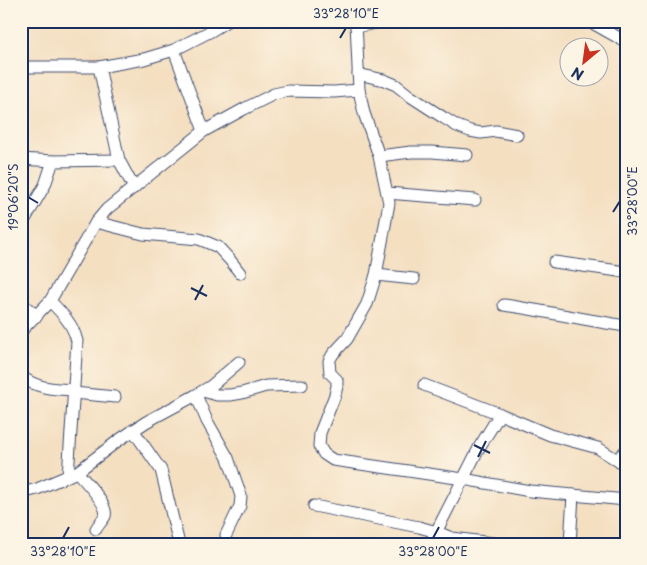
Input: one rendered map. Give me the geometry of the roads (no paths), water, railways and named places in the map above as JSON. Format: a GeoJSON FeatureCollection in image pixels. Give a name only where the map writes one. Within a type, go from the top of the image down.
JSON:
{"type":"FeatureCollection","features":[{"type":"Feature","properties":{"kind":"street"},"geometry":{"type":"LineString","coordinates":[[21,68],[100,67],[144,59],[174,50],[227,21]]}},
{"type":"Feature","properties":{"kind":"street"},"geometry":{"type":"LineString","coordinates":[[386,21],[356,24],[359,90],[364,113],[379,156],[389,203],[376,275],[367,304],[347,339],[329,361],[330,373],[337,380],[337,386],[335,396],[320,433],[319,446],[324,454],[333,460],[530,491],[626,500]]}},
{"type":"Feature","properties":{"kind":"street"},"geometry":{"type":"LineString","coordinates":[[589,21],[626,42]]}},
{"type":"Feature","properties":{"kind":"street"},"geometry":{"type":"LineString","coordinates":[[174,50],[204,130]]}},
{"type":"Feature","properties":{"kind":"street"},"geometry":{"type":"LineString","coordinates":[[100,67],[119,160],[134,188]]}},
{"type":"Feature","properties":{"kind":"street"},"geometry":{"type":"LineString","coordinates":[[358,74],[396,85],[444,118],[470,131],[496,131],[517,135]]}},
{"type":"Feature","properties":{"kind":"street"},"geometry":{"type":"LineString","coordinates":[[21,331],[50,301],[96,222],[106,209],[204,130],[274,94],[288,91],[334,92],[359,90]]}},
{"type":"Feature","properties":{"kind":"street"},"geometry":{"type":"LineString","coordinates":[[379,156],[411,152],[468,156]]}},
{"type":"Feature","properties":{"kind":"street"},"geometry":{"type":"LineString","coordinates":[[21,159],[53,161],[119,160]]}},
{"type":"Feature","properties":{"kind":"street"},"geometry":{"type":"LineString","coordinates":[[21,226],[45,185],[53,161]]}},
{"type":"Feature","properties":{"kind":"street"},"geometry":{"type":"LineString","coordinates":[[387,193],[475,200]]}},
{"type":"Feature","properties":{"kind":"street"},"geometry":{"type":"LineString","coordinates":[[96,222],[143,234],[199,239],[218,247],[240,273]]}},
{"type":"Feature","properties":{"kind":"street"},"geometry":{"type":"LineString","coordinates":[[554,262],[626,272]]}},
{"type":"Feature","properties":{"kind":"street"},"geometry":{"type":"LineString","coordinates":[[376,275],[414,279]]}},
{"type":"Feature","properties":{"kind":"street"},"geometry":{"type":"LineString","coordinates":[[50,301],[65,316],[75,331],[77,341],[72,474],[100,499],[106,510],[105,516],[96,529]]}},
{"type":"Feature","properties":{"kind":"street"},"geometry":{"type":"LineString","coordinates":[[21,303],[37,316]]}},
{"type":"Feature","properties":{"kind":"street"},"geometry":{"type":"LineString","coordinates":[[504,305],[626,326]]}},
{"type":"Feature","properties":{"kind":"street"},"geometry":{"type":"LineString","coordinates":[[21,492],[37,489],[72,474],[133,430],[200,393],[239,362]]}},
{"type":"Feature","properties":{"kind":"street"},"geometry":{"type":"LineString","coordinates":[[21,376],[36,385],[115,397]]}},
{"type":"Feature","properties":{"kind":"street"},"geometry":{"type":"LineString","coordinates":[[200,393],[230,395],[266,386],[302,385]]}},
{"type":"Feature","properties":{"kind":"street"},"geometry":{"type":"LineString","coordinates":[[424,385],[550,435],[598,448],[622,464],[626,450]]}},
{"type":"Feature","properties":{"kind":"street"},"geometry":{"type":"LineString","coordinates":[[200,393],[208,421],[228,458],[241,496],[240,506],[226,535]]}},
{"type":"Feature","properties":{"kind":"street"},"geometry":{"type":"LineString","coordinates":[[430,544],[480,446],[500,414]]}},
{"type":"Feature","properties":{"kind":"street"},"geometry":{"type":"LineString","coordinates":[[133,430],[161,470],[179,544]]}},
{"type":"Feature","properties":{"kind":"street"},"geometry":{"type":"LineString","coordinates":[[570,544],[573,495]]}},
{"type":"Feature","properties":{"kind":"street"},"geometry":{"type":"LineString","coordinates":[[314,506],[419,527],[452,538],[501,544]]}}]}
